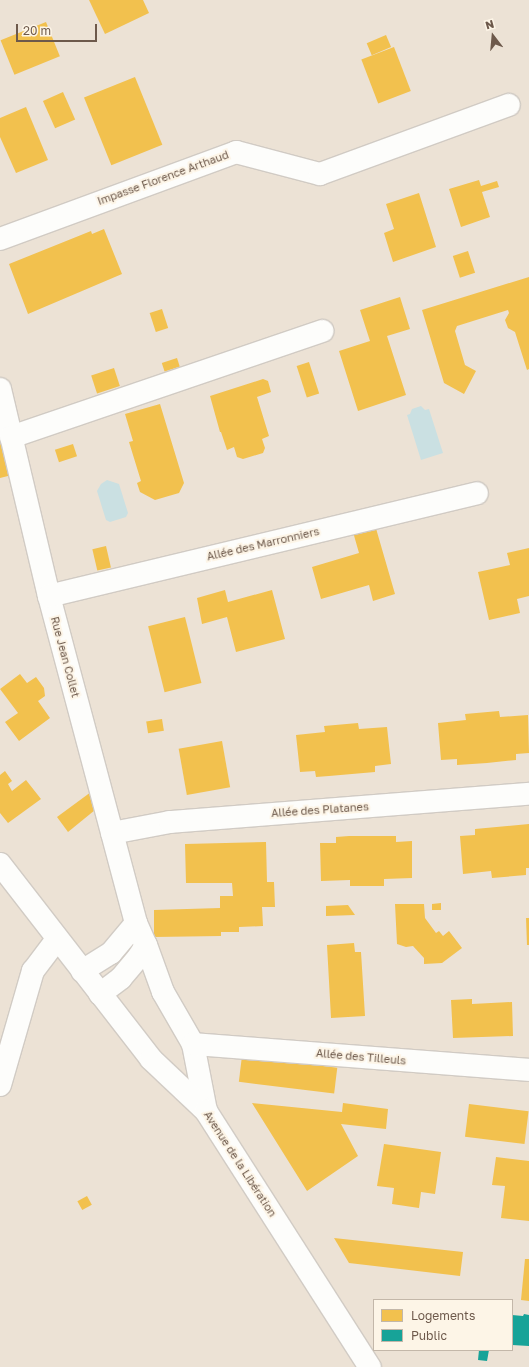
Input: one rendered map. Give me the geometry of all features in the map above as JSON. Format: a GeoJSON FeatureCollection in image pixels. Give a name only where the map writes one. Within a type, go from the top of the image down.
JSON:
{"type":"FeatureCollection","features":[{"type":"Feature","properties":{"kind":"street","name":"Impasse Florence Arthaud"},"geometry":{"type":"LineString","coordinates":[[0,239],[236,152],[320,174],[509,105]]}},
{"type":"Feature","properties":{"kind":"street"},"geometry":{"type":"LineString","coordinates":[[11,437],[322,331]]}},
{"type":"Feature","properties":{"kind":"street","name":"Rue Jean Collet"},"geometry":{"type":"LineString","coordinates":[[0,389],[49,596],[136,923],[146,945],[163,992],[193,1044],[206,1111]]}},
{"type":"Feature","properties":{"kind":"street","name":"Allée des Marronniers"},"geometry":{"type":"LineString","coordinates":[[49,596],[477,493]]}},
{"type":"Feature","properties":{"kind":"street","name":"Allée des Platanes"},"geometry":{"type":"LineString","coordinates":[[112,833],[170,822],[529,794]]}},
{"type":"Feature","properties":{"kind":"street","name":"Avenue de la Libération"},"geometry":{"type":"LineString","coordinates":[[0,864],[151,1059],[206,1111],[370,1367]]}},
{"type":"Feature","properties":{"kind":"street"},"geometry":{"type":"LineString","coordinates":[[82,971],[111,953],[136,923]]}},
{"type":"Feature","properties":{"kind":"street"},"geometry":{"type":"LineString","coordinates":[[0,1085],[33,971],[57,939]]}},
{"type":"Feature","properties":{"kind":"street"},"geometry":{"type":"LineString","coordinates":[[100,994],[121,978],[138,958],[146,945]]}},
{"type":"Feature","properties":{"kind":"street","name":"Allée des Tilleuls"},"geometry":{"type":"LineString","coordinates":[[193,1044],[529,1070]]}},
{"type":"Feature","properties":{"kind":"shaded area"},"geometry":{"type":"Polygon","coordinates":[[[0,0],[529,0],[529,1367],[0,1367],[0,0]]]}},
{"type":"Feature","properties":{"kind":"shaded area"},"geometry":{"type":"Polygon","coordinates":[[[421,406],[425,410],[429,409],[443,453],[421,460],[407,415],[410,414],[412,409],[421,406]]]}},
{"type":"Feature","properties":{"kind":"shaded area"},"geometry":{"type":"Polygon","coordinates":[[[107,480],[119,484],[128,513],[126,517],[110,522],[106,520],[97,491],[101,484],[107,480]]]}},
{"type":"Feature","properties":{"kind":"building: Logements"},"geometry":{"type":"Polygon","coordinates":[[[89,0],[143,0],[149,13],[105,34],[89,0]]]}},
{"type":"Feature","properties":{"kind":"building: Logements"},"geometry":{"type":"Polygon","coordinates":[[[46,22],[60,56],[14,75],[1,40],[46,22]]]}},
{"type":"Feature","properties":{"kind":"building: Logements"},"geometry":{"type":"Polygon","coordinates":[[[386,35],[391,47],[372,55],[367,43],[386,35]]]}},
{"type":"Feature","properties":{"kind":"building: Logements"},"geometry":{"type":"Polygon","coordinates":[[[394,47],[411,91],[378,103],[361,60],[394,47]]]}},
{"type":"Feature","properties":{"kind":"building: Logements"},"geometry":{"type":"Polygon","coordinates":[[[135,77],[162,145],[111,165],[84,98],[135,77]]]}},
{"type":"Feature","properties":{"kind":"building: Logements"},"geometry":{"type":"Polygon","coordinates":[[[63,92],[75,119],[55,128],[43,101],[63,92]]]}},
{"type":"Feature","properties":{"kind":"building: Logements"},"geometry":{"type":"Polygon","coordinates":[[[26,107],[48,160],[16,173],[0,137],[0,118],[26,107]]]}},
{"type":"Feature","properties":{"kind":"building: Logements"},"geometry":{"type":"Polygon","coordinates":[[[479,180],[481,186],[497,181],[499,187],[482,192],[490,217],[461,227],[449,189],[479,180]]]}},
{"type":"Feature","properties":{"kind":"building: Logements"},"geometry":{"type":"Polygon","coordinates":[[[419,193],[436,247],[393,262],[384,233],[394,229],[386,204],[419,193]]]}},
{"type":"Feature","properties":{"kind":"building: Logements"},"geometry":{"type":"Polygon","coordinates":[[[104,229],[122,274],[28,314],[9,264],[91,231],[92,234],[104,229]]]}},
{"type":"Feature","properties":{"kind":"building: Logements"},"geometry":{"type":"Polygon","coordinates":[[[468,251],[475,273],[460,278],[453,256],[468,251]]]}},
{"type":"Feature","properties":{"kind":"building: Logements"},"geometry":{"type":"Polygon","coordinates":[[[529,277],[529,369],[527,370],[515,332],[508,328],[505,320],[509,313],[508,310],[457,326],[455,331],[465,365],[476,371],[464,394],[444,383],[422,310],[529,277]]]}},
{"type":"Feature","properties":{"kind":"building: Logements"},"geometry":{"type":"Polygon","coordinates":[[[400,297],[410,329],[387,336],[406,395],[358,411],[339,351],[370,341],[360,310],[400,297]]]}},
{"type":"Feature","properties":{"kind":"building: Logements"},"geometry":{"type":"Polygon","coordinates":[[[162,309],[168,328],[156,332],[150,313],[162,309]]]}},
{"type":"Feature","properties":{"kind":"building: Logements"},"geometry":{"type":"Polygon","coordinates":[[[177,358],[180,367],[165,372],[162,363],[177,358]]]}},
{"type":"Feature","properties":{"kind":"building: Logements"},"geometry":{"type":"Polygon","coordinates":[[[309,362],[319,393],[307,397],[297,366],[309,362]]]}},
{"type":"Feature","properties":{"kind":"building: Logements"},"geometry":{"type":"Polygon","coordinates":[[[114,368],[120,386],[97,393],[91,375],[114,368]]]}},
{"type":"Feature","properties":{"kind":"building: Logements"},"geometry":{"type":"Polygon","coordinates":[[[263,379],[268,381],[271,392],[257,397],[269,436],[262,439],[265,448],[263,453],[243,459],[237,457],[234,447],[227,450],[220,432],[210,396],[263,379]]]}},
{"type":"Feature","properties":{"kind":"building: Logements"},"geometry":{"type":"Polygon","coordinates":[[[160,404],[184,483],[179,493],[155,500],[140,492],[137,483],[141,481],[129,442],[133,441],[125,414],[160,404]]]}},
{"type":"Feature","properties":{"kind":"building: Logements"},"geometry":{"type":"Polygon","coordinates":[[[0,427],[12,475],[0,478],[0,427]]]}},
{"type":"Feature","properties":{"kind":"building: Logements"},"geometry":{"type":"Polygon","coordinates":[[[73,444],[77,456],[59,462],[55,450],[73,444]]]}},
{"type":"Feature","properties":{"kind":"building: Logements"},"geometry":{"type":"Polygon","coordinates":[[[375,525],[395,594],[373,601],[369,585],[321,599],[312,567],[359,553],[353,532],[375,525]]]}},
{"type":"Feature","properties":{"kind":"building: Logements"},"geometry":{"type":"Polygon","coordinates":[[[106,546],[111,567],[97,571],[92,549],[106,546]]]}},
{"type":"Feature","properties":{"kind":"building: Logements"},"geometry":{"type":"Polygon","coordinates":[[[529,548],[529,596],[517,599],[520,613],[489,620],[478,572],[510,565],[507,553],[529,548]]]}},
{"type":"Feature","properties":{"kind":"building: Logements"},"geometry":{"type":"Polygon","coordinates":[[[225,590],[228,602],[272,590],[285,639],[236,652],[227,617],[202,624],[197,598],[225,590]]]}},
{"type":"Feature","properties":{"kind":"building: Logements"},"geometry":{"type":"Polygon","coordinates":[[[185,617],[201,683],[165,692],[148,626],[185,617]]]}},
{"type":"Feature","properties":{"kind":"building: Logements"},"geometry":{"type":"Polygon","coordinates":[[[20,674],[27,683],[36,677],[44,688],[45,696],[38,701],[50,718],[19,741],[5,722],[18,713],[0,689],[20,674]]]}},
{"type":"Feature","properties":{"kind":"building: Logements"},"geometry":{"type":"Polygon","coordinates":[[[499,711],[500,717],[528,715],[529,753],[516,754],[516,760],[487,763],[457,765],[457,759],[441,760],[438,723],[466,720],[465,714],[499,711]]]}},
{"type":"Feature","properties":{"kind":"building: Logements"},"geometry":{"type":"Polygon","coordinates":[[[162,719],[164,731],[148,733],[146,722],[162,719]]]}},
{"type":"Feature","properties":{"kind":"building: Logements"},"geometry":{"type":"Polygon","coordinates":[[[358,723],[359,729],[387,727],[391,764],[375,766],[375,772],[316,777],[315,771],[300,772],[296,735],[325,732],[324,726],[358,723]]]}},
{"type":"Feature","properties":{"kind":"building: Logements"},"geometry":{"type":"Polygon","coordinates":[[[222,741],[230,787],[187,795],[179,749],[222,741]]]}},
{"type":"Feature","properties":{"kind":"building: Logements"},"geometry":{"type":"Polygon","coordinates":[[[5,771],[12,781],[8,784],[12,791],[26,780],[41,799],[8,823],[0,813],[0,775],[5,771]]]}},
{"type":"Feature","properties":{"kind":"building: Logements"},"geometry":{"type":"Polygon","coordinates":[[[91,792],[95,810],[68,832],[57,817],[91,792]]]}},
{"type":"Feature","properties":{"kind":"building: Logements"},"geometry":{"type":"Polygon","coordinates":[[[529,824],[529,868],[526,868],[526,875],[492,878],[491,871],[463,874],[460,836],[475,835],[475,829],[529,824]]]}},
{"type":"Feature","properties":{"kind":"building: Logements"},"geometry":{"type":"Polygon","coordinates":[[[396,836],[396,842],[412,841],[412,878],[384,879],[384,886],[350,886],[350,880],[321,881],[320,843],[336,843],[336,837],[396,836]]]}},
{"type":"Feature","properties":{"kind":"building: Logements"},"geometry":{"type":"Polygon","coordinates":[[[266,842],[267,882],[274,882],[275,907],[262,907],[263,926],[239,927],[239,932],[221,932],[221,936],[154,937],[154,910],[220,908],[220,896],[233,896],[232,883],[186,883],[185,844],[266,842]]]}},
{"type":"Feature","properties":{"kind":"building: Logements"},"geometry":{"type":"Polygon","coordinates":[[[441,903],[441,910],[432,910],[432,904],[441,903]]]}},
{"type":"Feature","properties":{"kind":"building: Logements"},"geometry":{"type":"Polygon","coordinates":[[[395,904],[424,904],[425,918],[436,933],[439,931],[443,936],[449,931],[462,948],[442,963],[424,964],[424,958],[413,946],[406,947],[397,944],[395,904]]]}},
{"type":"Feature","properties":{"kind":"building: Logements"},"geometry":{"type":"Polygon","coordinates":[[[348,905],[355,915],[326,916],[326,906],[348,905]]]}},
{"type":"Feature","properties":{"kind":"building: Logements"},"geometry":{"type":"Polygon","coordinates":[[[526,918],[529,918],[529,945],[527,945],[526,918]]]}},
{"type":"Feature","properties":{"kind":"building: Logements"},"geometry":{"type":"Polygon","coordinates":[[[354,943],[355,952],[361,952],[365,1016],[331,1018],[327,945],[354,943]]]}},
{"type":"Feature","properties":{"kind":"building: Logements"},"geometry":{"type":"Polygon","coordinates":[[[472,999],[472,1004],[512,1002],[513,1036],[453,1038],[451,1000],[472,999]]]}},
{"type":"Feature","properties":{"kind":"building: Logements"},"geometry":{"type":"Polygon","coordinates":[[[242,1056],[337,1068],[334,1094],[239,1082],[242,1056]]]}},
{"type":"Feature","properties":{"kind":"building: Logements"},"geometry":{"type":"Polygon","coordinates":[[[252,1103],[342,1112],[343,1103],[388,1109],[386,1129],[341,1124],[358,1156],[307,1191],[252,1103]]]}},
{"type":"Feature","properties":{"kind":"building: Logements"},"geometry":{"type":"Polygon","coordinates":[[[469,1104],[529,1111],[525,1144],[465,1137],[469,1104]]]}},
{"type":"Feature","properties":{"kind":"building: Logements"},"geometry":{"type":"Polygon","coordinates":[[[384,1144],[441,1152],[435,1194],[421,1192],[419,1208],[392,1204],[394,1188],[377,1186],[384,1144]]]}},
{"type":"Feature","properties":{"kind":"building: Logements"},"geometry":{"type":"Polygon","coordinates":[[[496,1157],[529,1161],[529,1221],[501,1218],[505,1186],[492,1185],[496,1157]]]}},
{"type":"Feature","properties":{"kind":"building: Logements"},"geometry":{"type":"Polygon","coordinates":[[[87,1196],[92,1205],[82,1210],[77,1201],[87,1196]]]}},
{"type":"Feature","properties":{"kind":"building: Logements"},"geometry":{"type":"Polygon","coordinates":[[[334,1238],[463,1252],[460,1276],[349,1263],[334,1238]]]}},
{"type":"Feature","properties":{"kind":"building: Logements"},"geometry":{"type":"Polygon","coordinates":[[[525,1259],[529,1259],[529,1301],[521,1300],[525,1259]]]}},
{"type":"Feature","properties":{"kind":"building: Public"},"geometry":{"type":"Polygon","coordinates":[[[524,1314],[529,1315],[529,1346],[513,1345],[513,1315],[523,1316],[524,1314]]]}},
{"type":"Feature","properties":{"kind":"building: Public"},"geometry":{"type":"Polygon","coordinates":[[[479,1351],[489,1351],[487,1361],[478,1360],[479,1351]]]}}]}
